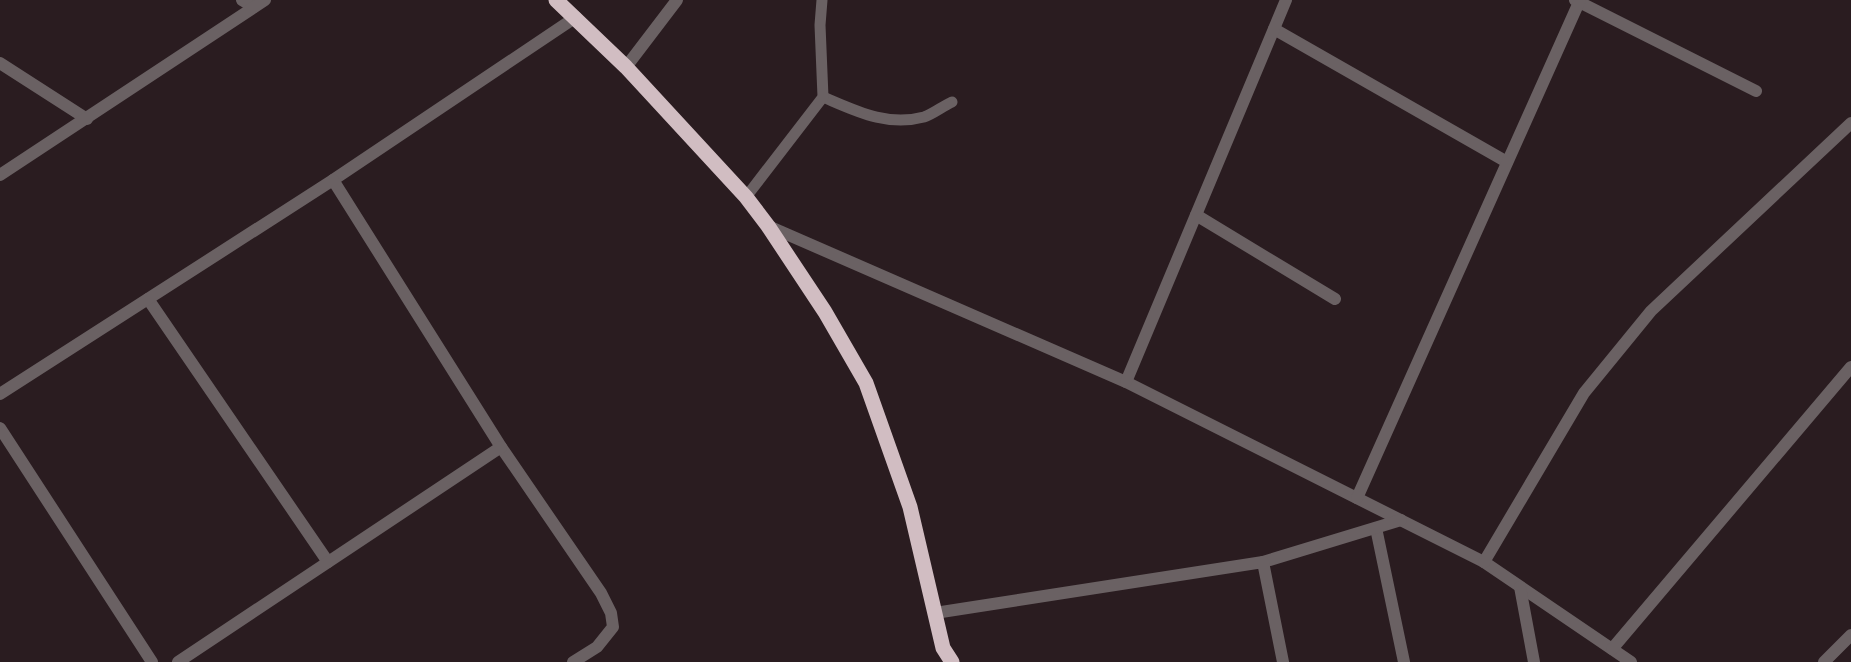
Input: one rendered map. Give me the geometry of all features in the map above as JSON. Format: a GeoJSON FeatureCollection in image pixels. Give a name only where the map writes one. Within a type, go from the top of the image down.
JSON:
{"type":"FeatureCollection","features":[{"type":"Feature","properties":{"kind":"highway"},"geometry":{"type":"LineString","coordinates":[[556,0],[626,66],[746,197],[826,312],[866,383],[910,507],[935,613],[942,655],[952,662]]}},
{"type":"Feature","properties":{"kind":"street"},"geometry":{"type":"LineString","coordinates":[[242,0],[260,4]]}},
{"type":"Feature","properties":{"kind":"street"},"geometry":{"type":"LineString","coordinates":[[626,66],[677,0]]}},
{"type":"Feature","properties":{"kind":"street"},"geometry":{"type":"LineString","coordinates":[[1126,382],[1286,0]]}},
{"type":"Feature","properties":{"kind":"street"},"geometry":{"type":"LineString","coordinates":[[1357,498],[1578,1],[1756,91]]}},
{"type":"Feature","properties":{"kind":"street"},"geometry":{"type":"LineString","coordinates":[[0,175],[260,4]]}},
{"type":"Feature","properties":{"kind":"street"},"geometry":{"type":"LineString","coordinates":[[0,394],[333,180],[576,17]]}},
{"type":"Feature","properties":{"kind":"street"},"geometry":{"type":"LineString","coordinates":[[1274,29],[1507,162]]}},
{"type":"Feature","properties":{"kind":"street"},"geometry":{"type":"LineString","coordinates":[[0,64],[87,119]]}},
{"type":"Feature","properties":{"kind":"street"},"geometry":{"type":"LineString","coordinates":[[1484,562],[1584,393],[1651,311],[1851,123]]}},
{"type":"Feature","properties":{"kind":"street"},"geometry":{"type":"LineString","coordinates":[[333,180],[501,448],[601,593],[611,613],[613,627],[597,646],[573,662]]}},
{"type":"Feature","properties":{"kind":"street"},"geometry":{"type":"LineString","coordinates":[[1196,215],[1335,299]]}},
{"type":"Feature","properties":{"kind":"street"},"geometry":{"type":"LineString","coordinates":[[768,226],[1126,382],[1401,520],[1484,562],[1631,662]]}},
{"type":"Feature","properties":{"kind":"street"},"geometry":{"type":"LineString","coordinates":[[148,299],[328,562]]}},
{"type":"Feature","properties":{"kind":"street"},"geometry":{"type":"LineString","coordinates":[[1612,649],[1851,366]]}},
{"type":"Feature","properties":{"kind":"street"},"geometry":{"type":"LineString","coordinates":[[0,428],[152,662]]}},
{"type":"Feature","properties":{"kind":"street"},"geometry":{"type":"LineString","coordinates":[[178,662],[501,448]]}},
{"type":"Feature","properties":{"kind":"street"},"geometry":{"type":"LineString","coordinates":[[935,613],[1264,562],[1401,520]]}},
{"type":"Feature","properties":{"kind":"street"},"geometry":{"type":"LineString","coordinates":[[1376,528],[1404,662]]}},
{"type":"Feature","properties":{"kind":"street"},"geometry":{"type":"LineString","coordinates":[[1264,562],[1283,662]]}},
{"type":"Feature","properties":{"kind":"street"},"geometry":{"type":"LineString","coordinates":[[1520,587],[1534,662]]}},
{"type":"Feature","properties":{"kind":"street"},"geometry":{"type":"LineString","coordinates":[[1824,662],[1851,635]]}},
{"type":"Feature","properties":{"kind":"lane"},"geometry":{"type":"LineString","coordinates":[[746,197],[823,97],[820,24],[822,0]]}},
{"type":"Feature","properties":{"kind":"lane"},"geometry":{"type":"LineString","coordinates":[[823,97],[875,118],[892,121],[925,116],[952,102]]}}]}
